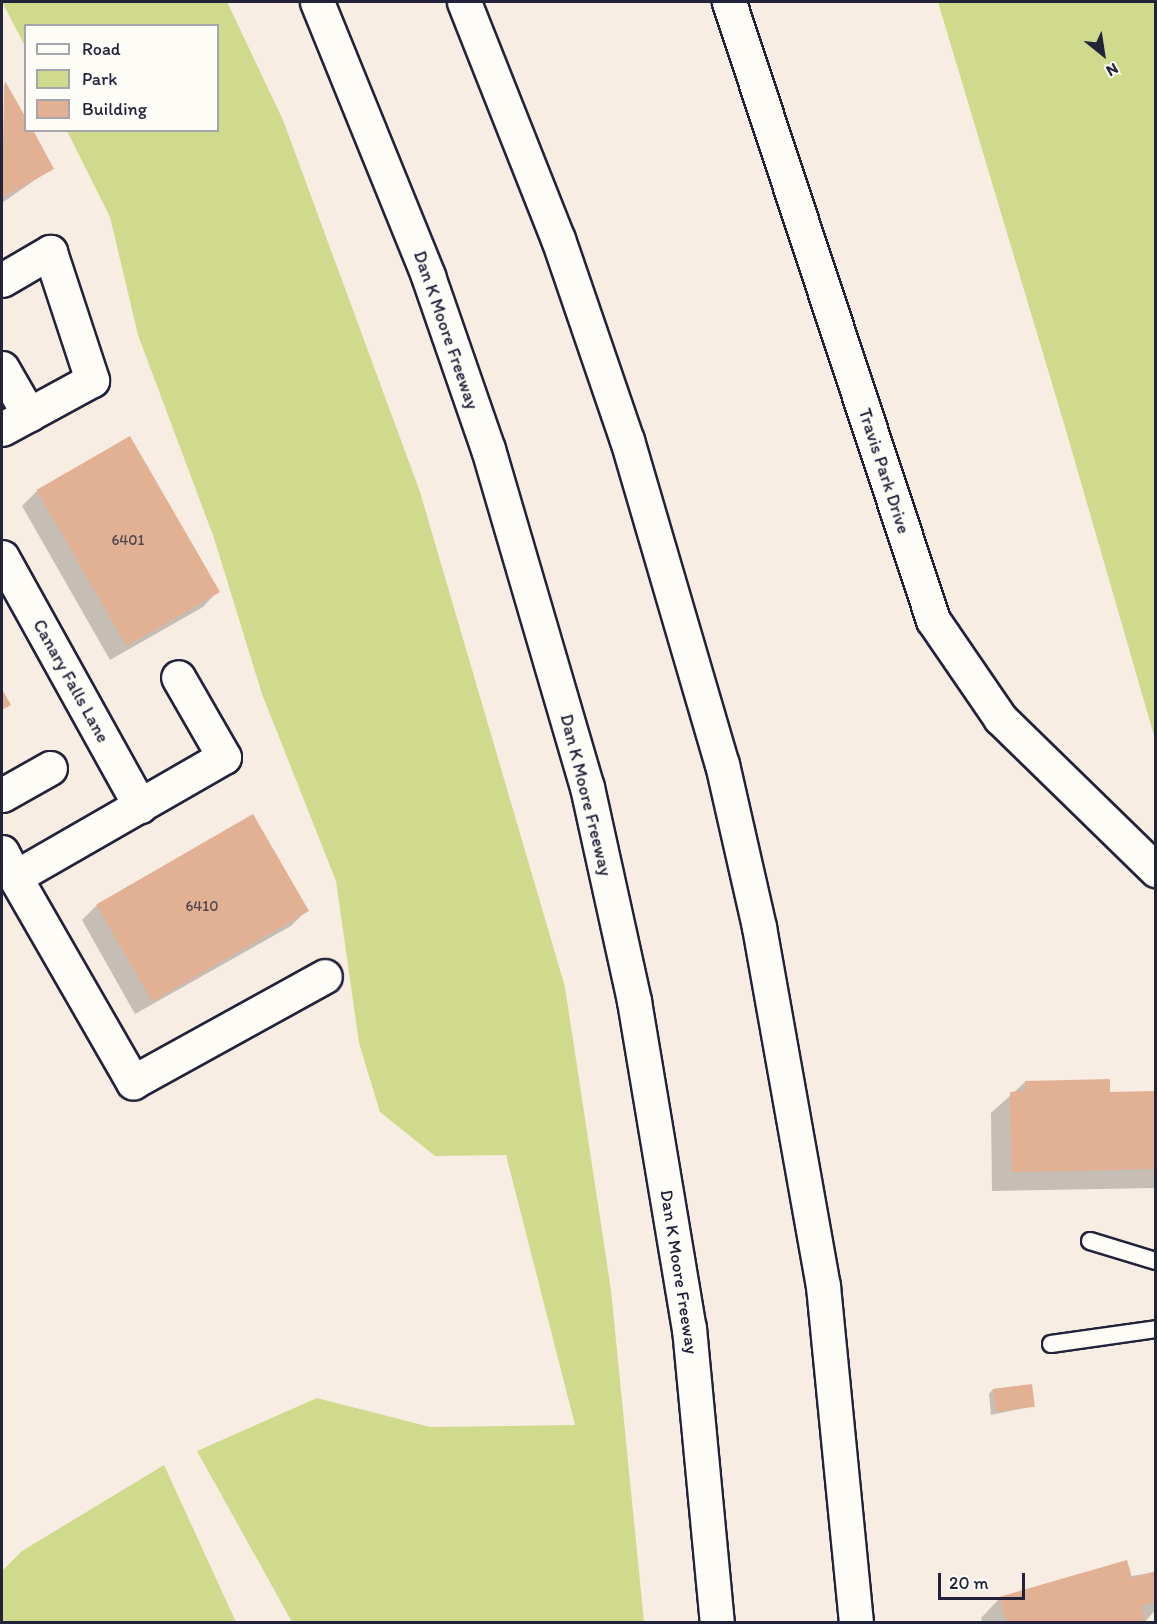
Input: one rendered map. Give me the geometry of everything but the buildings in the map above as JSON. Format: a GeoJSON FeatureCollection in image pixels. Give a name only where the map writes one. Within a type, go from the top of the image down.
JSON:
{"type":"FeatureCollection","features":[{"type":"Feature","properties":{"kind":"main road","name":"Dan K Moore Freeway"},"geometry":{"type":"LineString","coordinates":[[317,2],[428,276],[488,449],[586,787],[634,1001],[689,1328],[717,1623]]}},
{"type":"Feature","properties":{"kind":"main road"},"geometry":{"type":"LineString","coordinates":[[464,2],[558,239],[627,440],[722,764],[759,927],[823,1286],[856,1623]]}},
{"type":"Feature","properties":{"kind":"main road","name":"Travis Park Drive"},"geometry":{"type":"LineString","coordinates":[[729,2],[933,620],[1000,718],[1155,870]]}},
{"type":"Feature","properties":{"kind":"main road"},"geometry":{"type":"LineString","coordinates":[[2,280],[50,252],[92,380],[15,422],[2,368]]}},
{"type":"Feature","properties":{"kind":"main road","name":"Canary Falls Lane"},"geometry":{"type":"LineString","coordinates":[[2,557],[140,806]]}},
{"type":"Feature","properties":{"kind":"main road"},"geometry":{"type":"LineString","coordinates":[[178,677],[224,757],[140,806],[8,865],[133,1082],[325,975]]}},
{"type":"Feature","properties":{"kind":"main road"},"geometry":{"type":"LineString","coordinates":[[2,795],[50,768]]}},
{"type":"Feature","properties":{"kind":"lane"},"geometry":{"type":"LineString","coordinates":[[1090,1241],[1155,1261]]}},
{"type":"Feature","properties":{"kind":"lane"},"geometry":{"type":"LineString","coordinates":[[1051,1344],[1155,1329]]}},
{"type":"Feature","properties":{"kind":"green space"},"geometry":{"type":"Polygon","coordinates":[[[2,2],[227,2],[283,120],[420,492],[565,987],[611,1290],[644,1622],[292,1622],[197,1451],[317,1398],[430,1427],[575,1425],[506,1155],[435,1156],[380,1112],[359,1043],[336,881],[262,694],[214,538],[138,335],[110,217],[68,132],[219,132],[219,24],[24,24],[24,44],[2,2]]]}},
{"type":"Feature","properties":{"kind":"green space"},"geometry":{"type":"Polygon","coordinates":[[[938,2],[1155,2],[1155,739],[1065,427],[938,2]]]}},
{"type":"Feature","properties":{"kind":"green space"},"geometry":{"type":"Polygon","coordinates":[[[164,1465],[236,1622],[2,1622],[2,1571],[22,1551],[164,1465]]]}}]}
